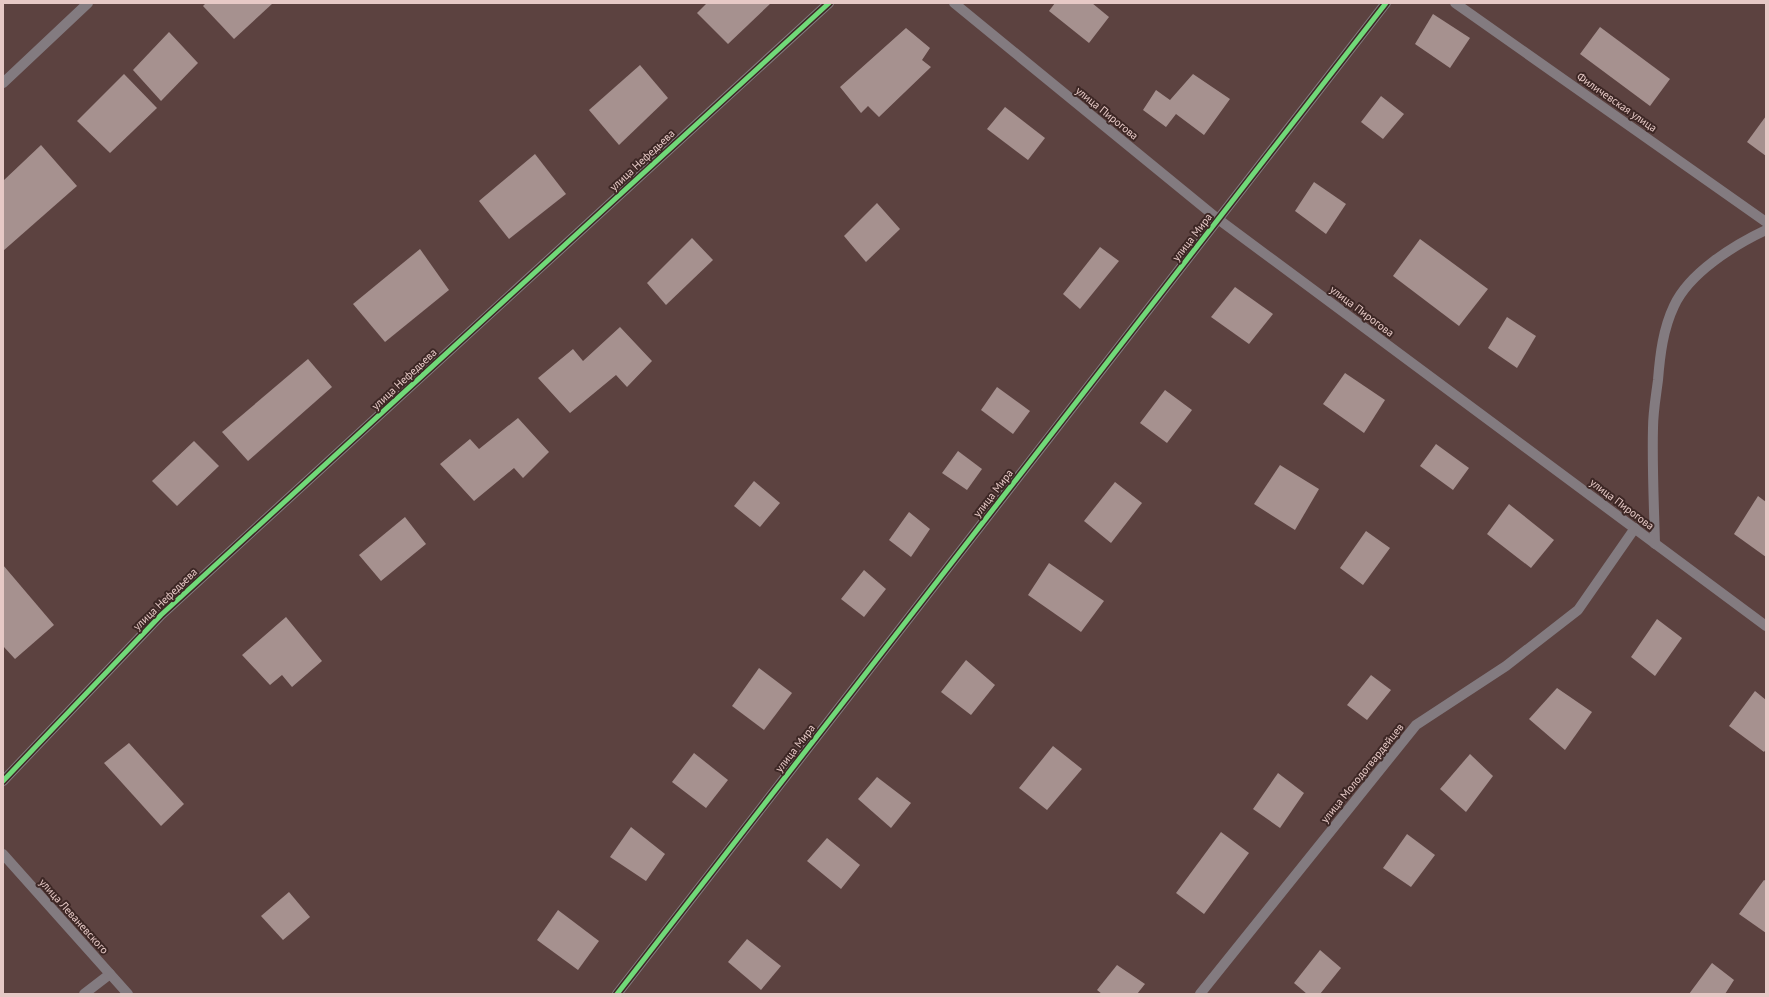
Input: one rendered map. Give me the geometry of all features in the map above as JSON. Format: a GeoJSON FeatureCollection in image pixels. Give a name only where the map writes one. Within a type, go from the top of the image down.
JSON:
{"type":"FeatureCollection","features":[{"type":"Feature","properties":{"kind":"street"},"geometry":{"type":"LineString","coordinates":[[3,83],[88,3]]}},
{"type":"Feature","properties":{"kind":"street","name":"улица Нефедьева"},"geometry":{"type":"LineString","coordinates":[[3,781],[161,615],[828,3]]}},
{"type":"Feature","properties":{"kind":"street","name":"улица Пирогова"},"geometry":{"type":"LineString","coordinates":[[954,3],[1218,220],[1766,626]]}},
{"type":"Feature","properties":{"kind":"street","name":"улица Мира"},"geometry":{"type":"LineString","coordinates":[[617,994],[1386,3]]}},
{"type":"Feature","properties":{"kind":"street","name":"Филичевская улица"},"geometry":{"type":"LineString","coordinates":[[1455,3],[1766,222]]}},
{"type":"Feature","properties":{"kind":"street"},"geometry":{"type":"LineString","coordinates":[[1655,544],[1653,427],[1659,363],[1665,330],[1674,305],[1693,280],[1717,258],[1742,242],[1766,230]]}},
{"type":"Feature","properties":{"kind":"street","name":"улица Молодогвардейцев"},"geometry":{"type":"LineString","coordinates":[[1200,994],[1416,725],[1506,666],[1578,610],[1635,528]]}},
{"type":"Feature","properties":{"kind":"street","name":"улица Леваневского"},"geometry":{"type":"LineString","coordinates":[[3,854],[128,994]]}},
{"type":"Feature","properties":{"kind":"street"},"geometry":{"type":"LineString","coordinates":[[84,994],[110,974]]}},
{"type":"Feature","properties":{"kind":"building"},"geometry":{"type":"Polygon","coordinates":[[[206,3],[273,3],[234,39],[203,6],[206,3]]]}},
{"type":"Feature","properties":{"kind":"building"},"geometry":{"type":"Polygon","coordinates":[[[707,3],[771,3],[728,44],[697,13],[707,3]]]}},
{"type":"Feature","properties":{"kind":"building"},"geometry":{"type":"Polygon","coordinates":[[[1055,3],[1092,3],[1109,17],[1089,43],[1049,11],[1055,3]]]}},
{"type":"Feature","properties":{"kind":"building"},"geometry":{"type":"Polygon","coordinates":[[[1433,14],[1470,38],[1450,68],[1415,44],[1433,14]]]}},
{"type":"Feature","properties":{"kind":"building"},"geometry":{"type":"Polygon","coordinates":[[[1600,27],[1670,79],[1650,106],[1580,54],[1600,27]]]}},
{"type":"Feature","properties":{"kind":"building"},"geometry":{"type":"Polygon","coordinates":[[[906,28],[930,48],[922,60],[931,67],[879,117],[868,106],[861,113],[840,87],[906,28]]]}},
{"type":"Feature","properties":{"kind":"building"},"geometry":{"type":"Polygon","coordinates":[[[169,32],[198,63],[161,101],[133,70],[169,32]]]}},
{"type":"Feature","properties":{"kind":"building"},"geometry":{"type":"Polygon","coordinates":[[[640,65],[668,98],[619,145],[589,110],[640,65]]]}},
{"type":"Feature","properties":{"kind":"building"},"geometry":{"type":"Polygon","coordinates":[[[124,74],[157,108],[110,153],[77,121],[124,74]]]}},
{"type":"Feature","properties":{"kind":"building"},"geometry":{"type":"Polygon","coordinates":[[[1193,74],[1230,99],[1204,135],[1176,114],[1166,127],[1143,110],[1156,90],[1170,100],[1193,74]]]}},
{"type":"Feature","properties":{"kind":"building"},"geometry":{"type":"Polygon","coordinates":[[[1381,96],[1404,114],[1383,139],[1361,122],[1381,96]]]}},
{"type":"Feature","properties":{"kind":"building"},"geometry":{"type":"Polygon","coordinates":[[[1005,107],[1045,138],[1028,160],[987,129],[1005,107]]]}},
{"type":"Feature","properties":{"kind":"building"},"geometry":{"type":"Polygon","coordinates":[[[1766,116],[1766,156],[1747,142],[1766,116]]]}},
{"type":"Feature","properties":{"kind":"building"},"geometry":{"type":"Polygon","coordinates":[[[41,145],[77,186],[3,251],[3,181],[41,145]]]}},
{"type":"Feature","properties":{"kind":"building"},"geometry":{"type":"Polygon","coordinates":[[[535,154],[566,194],[509,239],[479,201],[535,154]]]}},
{"type":"Feature","properties":{"kind":"building"},"geometry":{"type":"Polygon","coordinates":[[[1314,182],[1346,204],[1326,234],[1295,211],[1314,182]]]}},
{"type":"Feature","properties":{"kind":"building"},"geometry":{"type":"Polygon","coordinates":[[[877,203],[900,229],[866,262],[844,236],[877,203]]]}},
{"type":"Feature","properties":{"kind":"building"},"geometry":{"type":"Polygon","coordinates":[[[692,238],[713,260],[666,305],[647,283],[692,238]]]}},
{"type":"Feature","properties":{"kind":"building"},"geometry":{"type":"Polygon","coordinates":[[[1420,239],[1488,289],[1459,326],[1393,276],[1420,239]]]}},
{"type":"Feature","properties":{"kind":"building"},"geometry":{"type":"Polygon","coordinates":[[[1100,247],[1119,261],[1080,309],[1063,294],[1100,247]]]}},
{"type":"Feature","properties":{"kind":"building"},"geometry":{"type":"Polygon","coordinates":[[[420,249],[449,290],[385,342],[353,304],[420,249]]]}},
{"type":"Feature","properties":{"kind":"building"},"geometry":{"type":"Polygon","coordinates":[[[1235,287],[1273,314],[1249,344],[1211,317],[1235,287]]]}},
{"type":"Feature","properties":{"kind":"building"},"geometry":{"type":"Polygon","coordinates":[[[1507,317],[1536,336],[1517,368],[1488,348],[1507,317]]]}},
{"type":"Feature","properties":{"kind":"building"},"geometry":{"type":"Polygon","coordinates":[[[620,327],[652,361],[627,387],[616,375],[570,413],[538,378],[573,349],[583,361],[620,327]]]}},
{"type":"Feature","properties":{"kind":"building"},"geometry":{"type":"Polygon","coordinates":[[[308,359],[332,387],[248,461],[222,432],[308,359]]]}},
{"type":"Feature","properties":{"kind":"building"},"geometry":{"type":"Polygon","coordinates":[[[1345,373],[1385,400],[1364,433],[1323,404],[1345,373]]]}},
{"type":"Feature","properties":{"kind":"building"},"geometry":{"type":"Polygon","coordinates":[[[997,387],[1030,411],[1013,434],[981,410],[997,387]]]}},
{"type":"Feature","properties":{"kind":"building"},"geometry":{"type":"Polygon","coordinates":[[[1165,390],[1192,410],[1167,443],[1140,423],[1165,390]]]}},
{"type":"Feature","properties":{"kind":"building"},"geometry":{"type":"Polygon","coordinates":[[[518,418],[549,452],[523,478],[514,468],[474,501],[440,464],[470,439],[479,449],[518,418]]]}},
{"type":"Feature","properties":{"kind":"building"},"geometry":{"type":"Polygon","coordinates":[[[194,441],[219,466],[177,506],[152,481],[194,441]]]}},
{"type":"Feature","properties":{"kind":"building"},"geometry":{"type":"Polygon","coordinates":[[[1436,444],[1469,468],[1453,490],[1420,466],[1436,444]]]}},
{"type":"Feature","properties":{"kind":"building"},"geometry":{"type":"Polygon","coordinates":[[[958,451],[982,469],[967,490],[942,473],[958,451]]]}},
{"type":"Feature","properties":{"kind":"building"},"geometry":{"type":"Polygon","coordinates":[[[1280,465],[1319,489],[1295,530],[1254,504],[1280,465]]]}},
{"type":"Feature","properties":{"kind":"building"},"geometry":{"type":"Polygon","coordinates":[[[754,481],[780,503],[760,527],[734,506],[754,481]]]}},
{"type":"Feature","properties":{"kind":"building"},"geometry":{"type":"Polygon","coordinates":[[[1115,482],[1142,503],[1111,543],[1084,521],[1115,482]]]}},
{"type":"Feature","properties":{"kind":"building"},"geometry":{"type":"Polygon","coordinates":[[[1758,496],[1766,502],[1766,557],[1734,534],[1758,496]]]}},
{"type":"Feature","properties":{"kind":"building"},"geometry":{"type":"Polygon","coordinates":[[[1509,504],[1554,540],[1531,568],[1487,534],[1509,504]]]}},
{"type":"Feature","properties":{"kind":"building"},"geometry":{"type":"Polygon","coordinates":[[[909,512],[930,529],[911,557],[889,540],[909,512]]]}},
{"type":"Feature","properties":{"kind":"building"},"geometry":{"type":"Polygon","coordinates":[[[405,517],[426,544],[381,581],[359,555],[405,517]]]}},
{"type":"Feature","properties":{"kind":"building"},"geometry":{"type":"Polygon","coordinates":[[[1366,531],[1390,548],[1363,585],[1340,568],[1366,531]]]}},
{"type":"Feature","properties":{"kind":"building"},"geometry":{"type":"Polygon","coordinates":[[[1049,563],[1104,601],[1081,632],[1028,595],[1049,563]]]}},
{"type":"Feature","properties":{"kind":"building"},"geometry":{"type":"Polygon","coordinates":[[[3,565],[54,625],[15,659],[3,646],[3,565]]]}},
{"type":"Feature","properties":{"kind":"building"},"geometry":{"type":"Polygon","coordinates":[[[864,570],[886,589],[864,617],[841,599],[864,570]]]}},
{"type":"Feature","properties":{"kind":"building"},"geometry":{"type":"Polygon","coordinates":[[[286,617],[322,661],[292,687],[282,675],[270,685],[242,655],[286,617]]]}},
{"type":"Feature","properties":{"kind":"building"},"geometry":{"type":"Polygon","coordinates":[[[1657,619],[1682,638],[1655,676],[1631,657],[1657,619]]]}},
{"type":"Feature","properties":{"kind":"building"},"geometry":{"type":"Polygon","coordinates":[[[966,660],[995,685],[971,715],[941,692],[966,660]]]}},
{"type":"Feature","properties":{"kind":"building"},"geometry":{"type":"Polygon","coordinates":[[[759,668],[792,693],[764,730],[732,706],[759,668]]]}},
{"type":"Feature","properties":{"kind":"building"},"geometry":{"type":"Polygon","coordinates":[[[1371,675],[1391,690],[1367,720],[1347,705],[1371,675]]]}},
{"type":"Feature","properties":{"kind":"building"},"geometry":{"type":"Polygon","coordinates":[[[1557,688],[1592,712],[1565,750],[1529,719],[1557,688]]]}},
{"type":"Feature","properties":{"kind":"building"},"geometry":{"type":"Polygon","coordinates":[[[1755,691],[1766,700],[1766,749],[1764,752],[1729,726],[1755,691]]]}},
{"type":"Feature","properties":{"kind":"building"},"geometry":{"type":"Polygon","coordinates":[[[129,743],[184,804],[161,826],[104,763],[129,743]]]}},
{"type":"Feature","properties":{"kind":"building"},"geometry":{"type":"Polygon","coordinates":[[[1053,746],[1082,769],[1047,810],[1019,788],[1053,746]]]}},
{"type":"Feature","properties":{"kind":"building"},"geometry":{"type":"Polygon","coordinates":[[[694,753],[728,780],[706,808],[672,782],[694,753]]]}},
{"type":"Feature","properties":{"kind":"building"},"geometry":{"type":"Polygon","coordinates":[[[1470,754],[1493,776],[1466,812],[1440,789],[1470,754]]]}},
{"type":"Feature","properties":{"kind":"building"},"geometry":{"type":"Polygon","coordinates":[[[1278,773],[1304,793],[1280,828],[1253,809],[1278,773]]]}},
{"type":"Feature","properties":{"kind":"building"},"geometry":{"type":"Polygon","coordinates":[[[877,777],[911,803],[891,828],[858,799],[877,777]]]}},
{"type":"Feature","properties":{"kind":"building"},"geometry":{"type":"Polygon","coordinates":[[[631,827],[665,854],[646,881],[610,857],[631,827]]]}},
{"type":"Feature","properties":{"kind":"building"},"geometry":{"type":"Polygon","coordinates":[[[1221,832],[1249,853],[1204,914],[1176,893],[1221,832]]]}},
{"type":"Feature","properties":{"kind":"building"},"geometry":{"type":"Polygon","coordinates":[[[1407,834],[1435,855],[1411,887],[1383,868],[1407,834]]]}},
{"type":"Feature","properties":{"kind":"building"},"geometry":{"type":"Polygon","coordinates":[[[827,838],[860,865],[841,889],[807,861],[827,838]]]}},
{"type":"Feature","properties":{"kind":"building"},"geometry":{"type":"Polygon","coordinates":[[[1764,880],[1766,881],[1766,933],[1739,914],[1764,880]]]}},
{"type":"Feature","properties":{"kind":"building"},"geometry":{"type":"Polygon","coordinates":[[[289,892],[310,917],[283,940],[261,916],[289,892]]]}},
{"type":"Feature","properties":{"kind":"building"},"geometry":{"type":"Polygon","coordinates":[[[558,910],[599,941],[578,970],[537,940],[558,910]]]}},
{"type":"Feature","properties":{"kind":"building"},"geometry":{"type":"Polygon","coordinates":[[[747,939],[781,966],[761,990],[728,962],[747,939]]]}},
{"type":"Feature","properties":{"kind":"building"},"geometry":{"type":"Polygon","coordinates":[[[1320,950],[1341,968],[1320,994],[1307,994],[1294,983],[1320,950]]]}},
{"type":"Feature","properties":{"kind":"building"},"geometry":{"type":"Polygon","coordinates":[[[1712,963],[1734,980],[1725,994],[1689,994],[1712,963]]]}},
{"type":"Feature","properties":{"kind":"building"},"geometry":{"type":"Polygon","coordinates":[[[1117,965],[1145,984],[1137,994],[1102,994],[1097,990],[1117,965]]]}},
{"type":"Feature","properties":{"kind":"cycle path"},"geometry":{"type":"LineString","coordinates":[[3,781],[161,615],[829,3]]}},
{"type":"Feature","properties":{"kind":"cycle path"},"geometry":{"type":"LineString","coordinates":[[617,994],[1386,3]]}}]}
